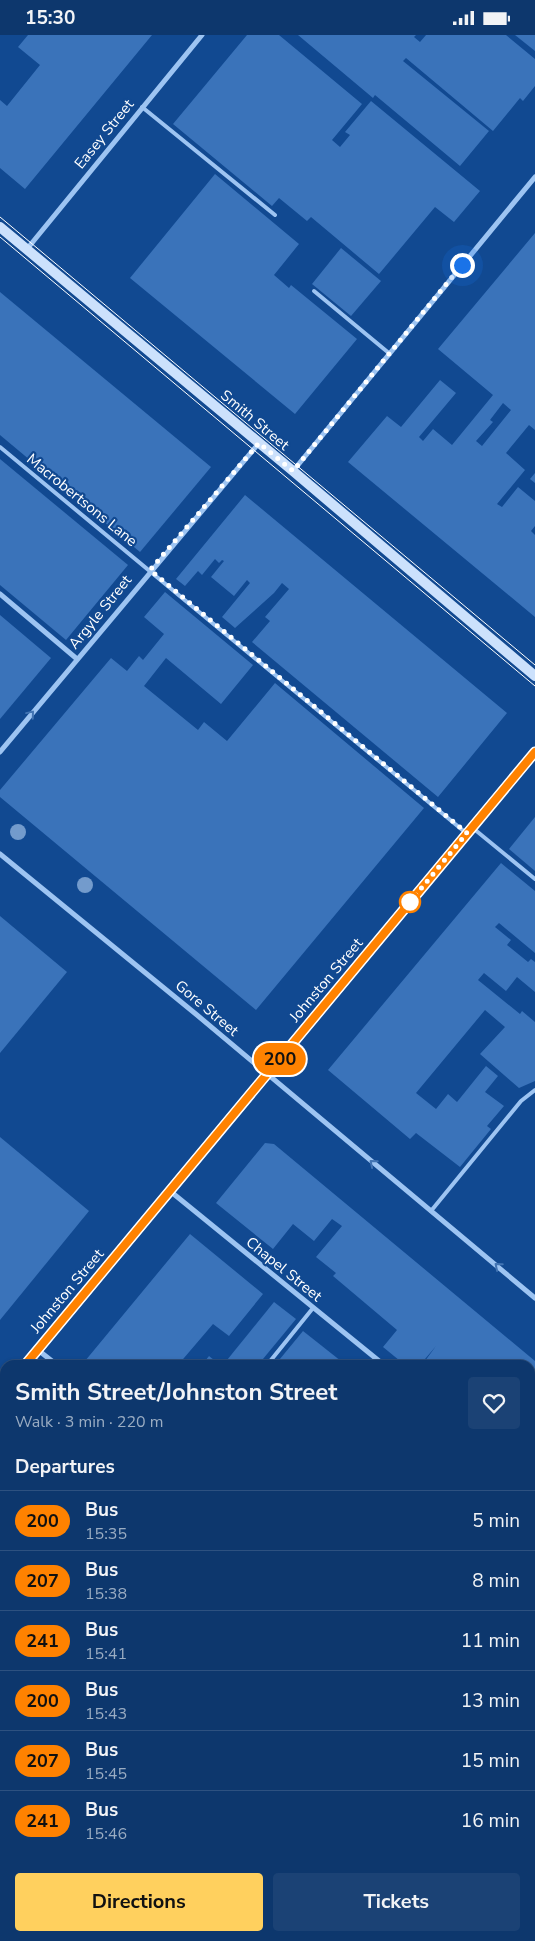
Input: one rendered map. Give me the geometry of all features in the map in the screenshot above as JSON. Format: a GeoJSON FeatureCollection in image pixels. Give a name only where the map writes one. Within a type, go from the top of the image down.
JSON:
{"type":"FeatureCollection","features":[{"type":"Feature","properties":{"kind":"main road","name":"Smith Street"},"geometry":{"type":"LineString","coordinates":[[0,227],[535,676]]}},
{"type":"Feature","properties":{"kind":"main road","name":"Johnston Street"},"geometry":{"type":"LineString","coordinates":[[30,1360],[535,752]]}},
{"type":"Feature","properties":{"kind":"street","name":"Easey Street"},"geometry":{"type":"LineString","coordinates":[[27,249],[202,35]]}},
{"type":"Feature","properties":{"kind":"street"},"geometry":{"type":"LineString","coordinates":[[293,471],[535,177]]}},
{"type":"Feature","properties":{"kind":"street","name":"Argyle Street"},"geometry":{"type":"LineString","coordinates":[[0,752],[150,570],[259,443]]}},
{"type":"Feature","properties":{"kind":"street"},"geometry":{"type":"LineString","coordinates":[[0,594],[77,659]]}},
{"type":"Feature","properties":{"kind":"street","name":"Gore Street"},"geometry":{"type":"LineString","coordinates":[[0,854],[535,1298]]}},
{"type":"Feature","properties":{"kind":"street","name":"Chapel Street"},"geometry":{"type":"LineString","coordinates":[[170,1191],[378,1360]]}},
{"type":"Feature","properties":{"kind":"street"},"geometry":{"type":"LineString","coordinates":[[38,1350],[50,1360]]}},
{"type":"Feature","properties":{"kind":"lane"},"geometry":{"type":"LineString","coordinates":[[142,107],[275,215]]}},
{"type":"Feature","properties":{"kind":"lane"},"geometry":{"type":"LineString","coordinates":[[314,291],[390,354]]}},
{"type":"Feature","properties":{"kind":"lane","name":"Macrobertsons Lane"},"geometry":{"type":"LineString","coordinates":[[0,447],[469,830],[535,879]]}},
{"type":"Feature","properties":{"kind":"lane"},"geometry":{"type":"LineString","coordinates":[[431,1211],[521,1101],[535,1090]]}},
{"type":"Feature","properties":{"kind":"lane"},"geometry":{"type":"LineString","coordinates":[[271,1360],[313,1308]]}},
{"type":"Feature","properties":{"kind":"building"},"geometry":{"type":"Polygon","coordinates":[[[28,35],[152,35],[25,189],[0,168],[0,100],[7,106],[40,65],[18,47],[28,35]]]}},
{"type":"Feature","properties":{"kind":"building"},"geometry":{"type":"Polygon","coordinates":[[[247,35],[279,35],[362,104],[332,140],[340,147],[350,135],[345,132],[371,101],[480,191],[454,222],[435,207],[379,274],[311,217],[307,221],[279,198],[272,206],[173,124],[247,35]]]}},
{"type":"Feature","properties":{"kind":"building"},"geometry":{"type":"Polygon","coordinates":[[[298,35],[416,35],[414,37],[420,42],[426,35],[506,35],[535,59],[535,86],[523,101],[520,98],[493,131],[406,58],[403,61],[489,131],[460,166],[375,95],[373,98],[298,35]]]}},
{"type":"Feature","properties":{"kind":"building"},"geometry":{"type":"Polygon","coordinates":[[[515,35],[535,35],[535,51],[515,35]]]}},
{"type":"Feature","properties":{"kind":"building"},"geometry":{"type":"Polygon","coordinates":[[[215,174],[299,244],[274,275],[289,288],[291,285],[357,339],[295,414],[130,278],[215,174]]]}},
{"type":"Feature","properties":{"kind":"building"},"geometry":{"type":"Polygon","coordinates":[[[535,233],[535,430],[529,425],[506,453],[525,470],[497,504],[502,507],[518,487],[535,501],[535,526],[531,531],[535,535],[535,617],[348,462],[387,416],[401,427],[440,380],[456,393],[419,437],[423,441],[433,429],[452,445],[493,395],[438,349],[535,233]],[[503,403],[490,420],[493,422],[476,441],[482,446],[511,410],[503,403]]]}},
{"type":"Feature","properties":{"kind":"building"},"geometry":{"type":"Polygon","coordinates":[[[341,248],[381,281],[351,316],[312,284],[341,248]]]}},
{"type":"Feature","properties":{"kind":"building"},"geometry":{"type":"Polygon","coordinates":[[[0,292],[211,467],[140,552],[0,435],[0,292]]]}},
{"type":"Feature","properties":{"kind":"building"},"geometry":{"type":"Polygon","coordinates":[[[0,459],[128,565],[66,640],[0,585],[0,459]]]}},
{"type":"Feature","properties":{"kind":"building"},"geometry":{"type":"Polygon","coordinates":[[[535,473],[535,483],[530,479],[535,473]]]}},
{"type":"Feature","properties":{"kind":"building"},"geometry":{"type":"Polygon","coordinates":[[[245,495],[507,713],[438,797],[252,642],[270,621],[265,617],[289,589],[282,583],[274,593],[235,628],[222,617],[250,583],[247,580],[234,596],[211,577],[224,561],[222,560],[219,563],[215,559],[202,575],[198,571],[185,586],[176,579],[245,495]]]}},
{"type":"Feature","properties":{"kind":"building"},"geometry":{"type":"Polygon","coordinates":[[[165,592],[253,665],[221,704],[166,658],[144,686],[198,730],[204,722],[227,741],[275,683],[424,808],[256,1010],[0,797],[0,790],[111,658],[127,671],[139,656],[143,660],[164,634],[144,617],[165,592]]]}},
{"type":"Feature","properties":{"kind":"building"},"geometry":{"type":"Polygon","coordinates":[[[0,615],[51,658],[0,719],[0,615]]]}},
{"type":"Feature","properties":{"kind":"building"},"geometry":{"type":"Polygon","coordinates":[[[535,817],[535,871],[509,849],[535,817]]]}},
{"type":"Feature","properties":{"kind":"building"},"geometry":{"type":"Polygon","coordinates":[[[501,863],[535,891],[535,953],[499,923],[495,927],[511,940],[507,945],[528,962],[531,959],[535,962],[535,992],[517,977],[506,991],[484,973],[478,980],[520,1014],[522,1011],[535,1022],[535,1081],[519,1088],[480,1054],[505,1027],[485,1010],[416,1093],[436,1109],[448,1094],[457,1102],[486,1066],[498,1076],[485,1092],[504,1106],[487,1126],[491,1129],[460,1167],[416,1133],[410,1139],[328,1070],[501,863]]]}},
{"type":"Feature","properties":{"kind":"building"},"geometry":{"type":"Polygon","coordinates":[[[0,916],[67,972],[0,1053],[0,916]]]}},
{"type":"Feature","properties":{"kind":"building"},"geometry":{"type":"Polygon","coordinates":[[[0,1137],[89,1211],[0,1320],[0,1137]]]}},
{"type":"Feature","properties":{"kind":"building"},"geometry":{"type":"Polygon","coordinates":[[[265,1143],[274,1144],[534,1360],[426,1360],[436,1346],[424,1360],[399,1360],[383,1347],[397,1330],[333,1276],[336,1273],[316,1257],[342,1226],[332,1219],[314,1241],[293,1224],[273,1249],[216,1203],[265,1143]]]}},
{"type":"Feature","properties":{"kind":"building"},"geometry":{"type":"Polygon","coordinates":[[[190,1234],[263,1294],[229,1336],[213,1324],[182,1360],[86,1360],[190,1234]]]}},
{"type":"Feature","properties":{"kind":"building"},"geometry":{"type":"Polygon","coordinates":[[[274,1302],[296,1319],[262,1360],[227,1360],[274,1302]]]}},
{"type":"Feature","properties":{"kind":"building"},"geometry":{"type":"Polygon","coordinates":[[[303,1331],[340,1360],[279,1360],[303,1331]]]}},
{"type":"Feature","properties":{"kind":"building"},"geometry":{"type":"Polygon","coordinates":[[[209,1356],[214,1360],[206,1360],[209,1356]]]}},
{"type":"Feature","properties":{"kind":"tram line"},"geometry":{"type":"LineString","coordinates":[[0,217],[535,665]]}},
{"type":"Feature","properties":{"kind":"tram line"},"geometry":{"type":"LineString","coordinates":[[0,237],[535,686]]}},
{"type":"Feature","properties":{"kind":"bus line","name":"200"},"geometry":{"type":"LineString","coordinates":[[29,1360],[535,752]]}},
{"type":"Feature","properties":{"kind":"route"},"geometry":{"type":"LineString","coordinates":[[410,902],[467,833],[150,570],[259,443],[293,471],[462,265]]}}]}
